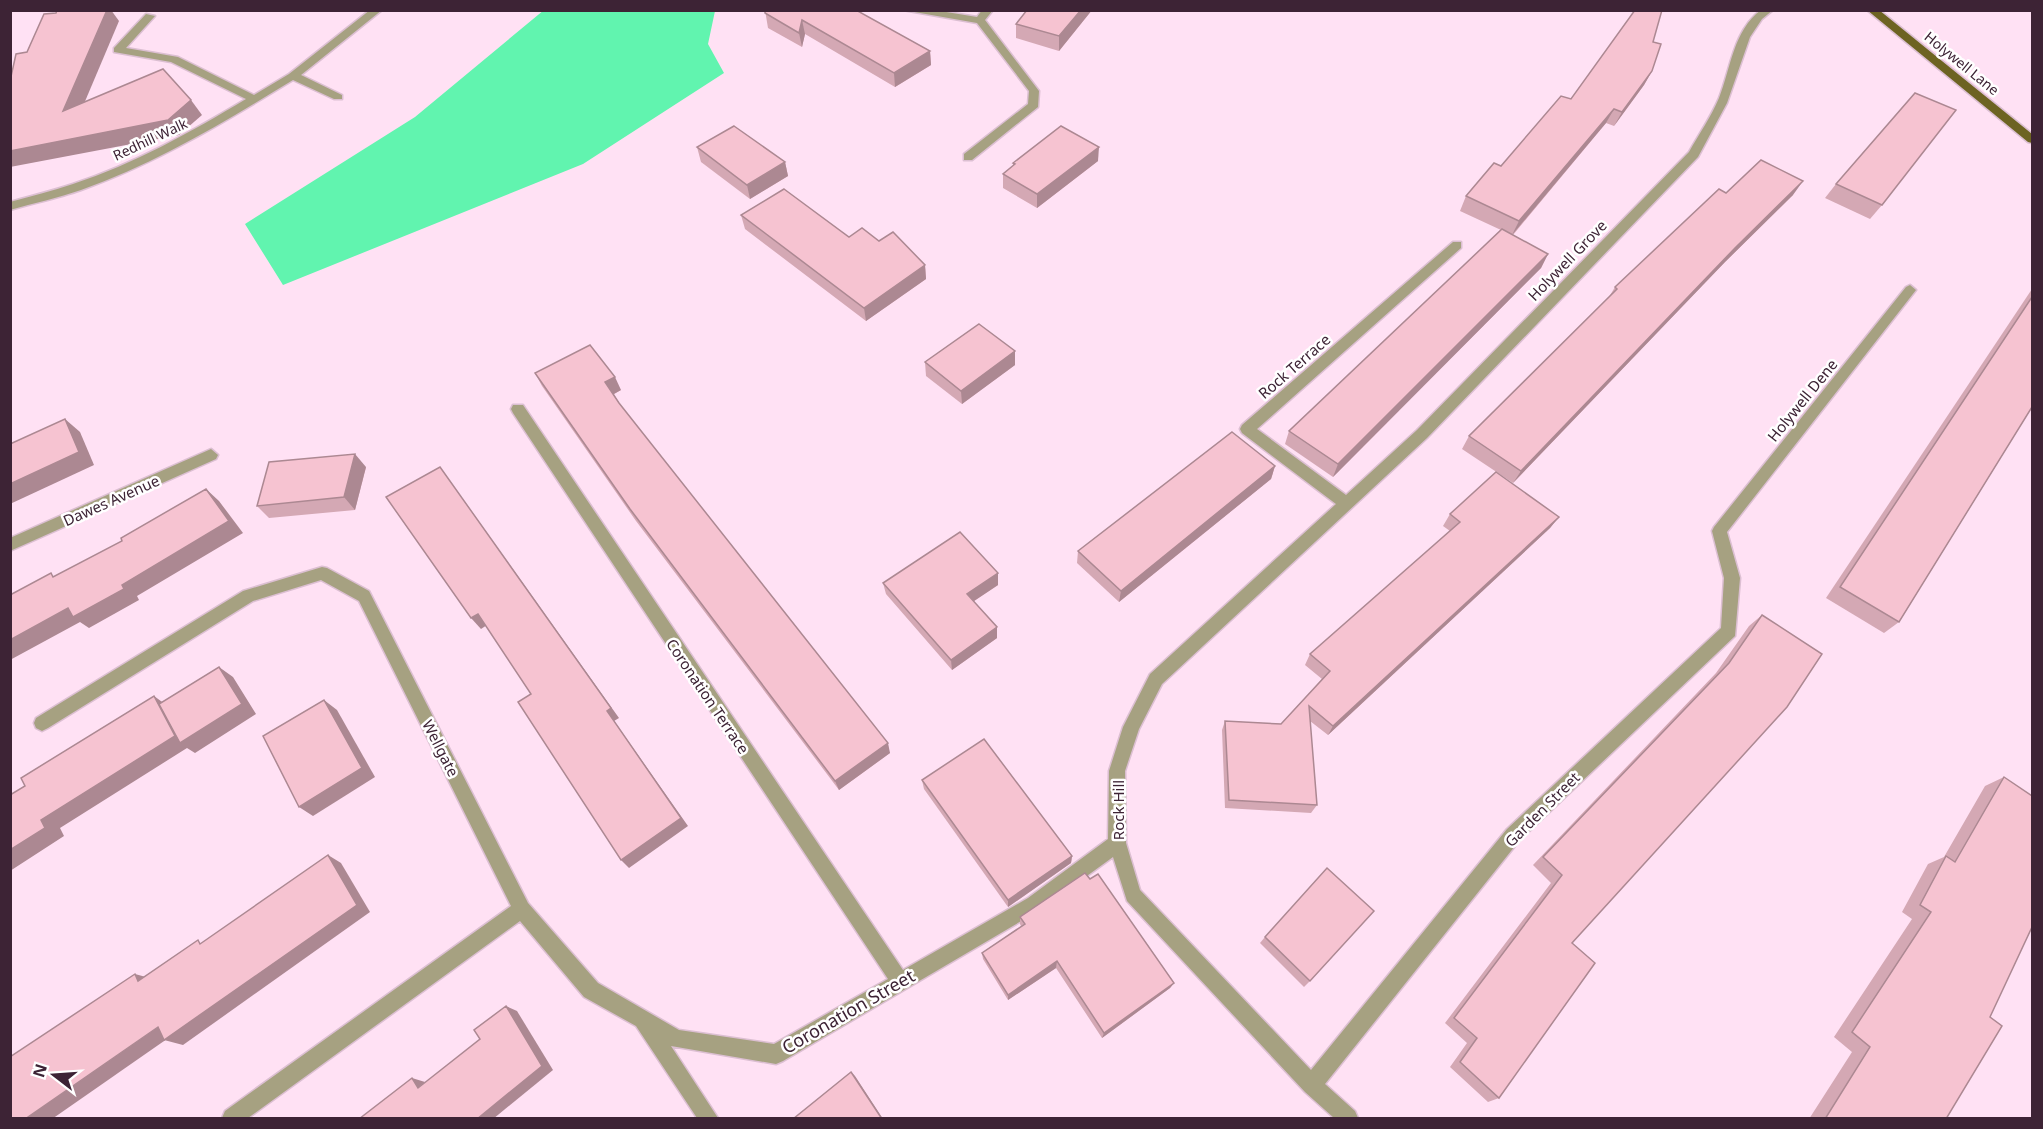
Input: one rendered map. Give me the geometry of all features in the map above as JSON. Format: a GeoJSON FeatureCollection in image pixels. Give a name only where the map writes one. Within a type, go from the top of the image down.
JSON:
{"type":"FeatureCollection","features":[{"type":"Feature","properties":{"kind":"main road","name":"Holywell Lane"},"geometry":{"type":"LineString","coordinates":[[1872,10],[2032,139]]}},
{"type":"Feature","properties":{"kind":"street","name":"Redhill Walk"},"geometry":{"type":"LineString","coordinates":[[10,207],[77,187],[134,164],[198,133],[293,76],[377,10]]}},
{"type":"Feature","properties":{"kind":"street"},"geometry":{"type":"LineString","coordinates":[[908,10],[980,20],[1034,91],[1034,105],[968,157]]}},
{"type":"Feature","properties":{"kind":"street"},"geometry":{"type":"LineString","coordinates":[[980,20],[988,10]]}},
{"type":"Feature","properties":{"kind":"street","name":"Holywell Grove"},"geometry":{"type":"LineString","coordinates":[[1347,504],[1422,434],[1694,154],[1725,98],[1741,46],[1759,12]]}},
{"type":"Feature","properties":{"kind":"street"},"geometry":{"type":"LineString","coordinates":[[150,16],[118,50],[174,59],[256,100]]}},
{"type":"Feature","properties":{"kind":"street"},"geometry":{"type":"LineString","coordinates":[[293,76],[338,97]]}},
{"type":"Feature","properties":{"kind":"street","name":"Rock Terrace"},"geometry":{"type":"LineString","coordinates":[[1347,504],[1246,429],[1457,245]]}},
{"type":"Feature","properties":{"kind":"street","name":"Holywell Dene"},"geometry":{"type":"LineString","coordinates":[[1719,531],[1910,290]]}},
{"type":"Feature","properties":{"kind":"street","name":"Coronation Terrace"},"geometry":{"type":"LineString","coordinates":[[518,409],[900,981]]}},
{"type":"Feature","properties":{"kind":"street","name":"Dawes Avenue"},"geometry":{"type":"LineString","coordinates":[[10,545],[211,455]]}},
{"type":"Feature","properties":{"kind":"street","name":"Rock Hill"},"geometry":{"type":"LineString","coordinates":[[1347,504],[1156,679],[1131,727],[1117,771],[1117,843],[1133,895],[1348,1119]]}},
{"type":"Feature","properties":{"kind":"street","name":"Garden Street"},"geometry":{"type":"LineString","coordinates":[[1312,1084],[1513,835],[1728,631],[1732,578],[1719,531]]}},
{"type":"Feature","properties":{"kind":"street","name":"Wellgate"},"geometry":{"type":"LineString","coordinates":[[42,723],[248,596],[322,573],[364,596],[522,909]]}},
{"type":"Feature","properties":{"kind":"street","name":"Coronation Street"},"geometry":{"type":"LineString","coordinates":[[522,909],[591,990],[677,1039],[776,1054],[1034,904],[1117,843]]}},
{"type":"Feature","properties":{"kind":"street"},"geometry":{"type":"LineString","coordinates":[[232,1119],[522,909]]}},
{"type":"Feature","properties":{"kind":"street"},"geometry":{"type":"LineString","coordinates":[[643,1019],[708,1119]]}},
{"type":"Feature","properties":{"kind":"green space"},"geometry":{"type":"Polygon","coordinates":[[[544,10],[715,11],[708,44],[724,73],[583,164],[283,285],[245,224],[415,117],[544,10]]]}},
{"type":"Feature","properties":{"kind":"building"},"geometry":{"type":"Polygon","coordinates":[[[57,10],[107,10],[63,111],[163,69],[191,100],[168,120],[10,151],[10,81],[16,54],[27,52],[44,14],[56,13],[57,10]]]}},
{"type":"Feature","properties":{"kind":"building"},"geometry":{"type":"Polygon","coordinates":[[[765,10],[856,10],[930,51],[894,73],[802,20],[799,33],[765,13],[765,10]]]}},
{"type":"Feature","properties":{"kind":"building"},"geometry":{"type":"Polygon","coordinates":[[[1027,10],[1081,10],[1059,36],[1016,24],[1027,10]]]}},
{"type":"Feature","properties":{"kind":"building"},"geometry":{"type":"Polygon","coordinates":[[[1635,10],[1662,10],[1653,42],[1661,44],[1652,71],[1622,112],[1614,109],[1519,221],[1466,196],[1494,163],[1501,166],[1561,96],[1571,99],[1635,10]]]}},
{"type":"Feature","properties":{"kind":"building"},"geometry":{"type":"Polygon","coordinates":[[[1915,93],[1956,110],[1882,205],[1836,184],[1915,93]]]}},
{"type":"Feature","properties":{"kind":"building"},"geometry":{"type":"Polygon","coordinates":[[[734,126],[785,162],[747,185],[697,147],[734,126]]]}},
{"type":"Feature","properties":{"kind":"building"},"geometry":{"type":"Polygon","coordinates":[[[1061,126],[1099,147],[1037,194],[1003,174],[1015,164],[1013,163],[1061,126]]]}},
{"type":"Feature","properties":{"kind":"building"},"geometry":{"type":"Polygon","coordinates":[[[1761,160],[1803,181],[1735,248],[1521,471],[1469,436],[1617,289],[1615,287],[1719,189],[1726,193],[1761,160]]]}},
{"type":"Feature","properties":{"kind":"building"},"geometry":{"type":"Polygon","coordinates":[[[784,189],[849,237],[862,228],[879,241],[893,232],[925,265],[864,308],[741,215],[784,189]]]}},
{"type":"Feature","properties":{"kind":"building"},"geometry":{"type":"Polygon","coordinates":[[[1502,229],[1548,254],[1338,464],[1289,431],[1502,229]]]}},
{"type":"Feature","properties":{"kind":"building"},"geometry":{"type":"Polygon","coordinates":[[[2032,297],[2032,407],[1899,622],[1840,587],[2032,297]]]}},
{"type":"Feature","properties":{"kind":"building"},"geometry":{"type":"Polygon","coordinates":[[[979,324],[1015,351],[961,391],[925,362],[979,324]]]}},
{"type":"Feature","properties":{"kind":"building"},"geometry":{"type":"Polygon","coordinates":[[[590,345],[615,377],[605,382],[619,403],[888,743],[835,781],[630,509],[535,373],[590,345]]]}},
{"type":"Feature","properties":{"kind":"building"},"geometry":{"type":"Polygon","coordinates":[[[65,419],[79,452],[10,484],[10,444],[65,419]]]}},
{"type":"Feature","properties":{"kind":"building"},"geometry":{"type":"Polygon","coordinates":[[[1232,432],[1275,466],[1121,591],[1078,551],[1232,432]]]}},
{"type":"Feature","properties":{"kind":"building"},"geometry":{"type":"Polygon","coordinates":[[[355,454],[344,497],[257,506],[269,462],[355,454]]]}},
{"type":"Feature","properties":{"kind":"building"},"geometry":{"type":"Polygon","coordinates":[[[440,467],[611,708],[607,711],[681,818],[621,860],[518,702],[531,694],[478,614],[471,618],[386,497],[440,467]]]}},
{"type":"Feature","properties":{"kind":"building"},"geometry":{"type":"Polygon","coordinates":[[[1496,472],[1559,517],[1333,726],[1309,706],[1317,805],[1229,800],[1225,721],[1281,724],[1330,671],[1310,654],[1460,522],[1450,514],[1496,472]]]}},
{"type":"Feature","properties":{"kind":"building"},"geometry":{"type":"Polygon","coordinates":[[[206,489],[229,521],[122,585],[124,589],[73,617],[68,608],[10,640],[10,595],[51,573],[53,577],[122,541],[121,538],[206,489]]]}},
{"type":"Feature","properties":{"kind":"building"},"geometry":{"type":"Polygon","coordinates":[[[960,532],[998,573],[967,594],[997,627],[951,660],[883,583],[960,532]]]}},
{"type":"Feature","properties":{"kind":"building"},"geometry":{"type":"Polygon","coordinates":[[[1762,615],[1822,654],[1787,707],[1572,943],[1595,963],[1499,1098],[1460,1062],[1477,1038],[1454,1018],[1562,875],[1543,857],[1729,663],[1762,615]]]}},
{"type":"Feature","properties":{"kind":"building"},"geometry":{"type":"Polygon","coordinates":[[[219,667],[242,704],[180,743],[159,704],[219,667]]]}},
{"type":"Feature","properties":{"kind":"building"},"geometry":{"type":"Polygon","coordinates":[[[154,696],[175,736],[41,820],[45,828],[10,850],[10,795],[25,786],[21,778],[154,696]]]}},
{"type":"Feature","properties":{"kind":"building"},"geometry":{"type":"Polygon","coordinates":[[[324,700],[362,768],[299,807],[263,736],[324,700]]]}},
{"type":"Feature","properties":{"kind":"building"},"geometry":{"type":"Polygon","coordinates":[[[984,739],[1072,856],[1008,900],[922,780],[984,739]]]}},
{"type":"Feature","properties":{"kind":"building"},"geometry":{"type":"Polygon","coordinates":[[[2004,777],[2032,796],[2032,927],[1990,1017],[2002,1026],[1946,1119],[1825,1119],[1870,1047],[1852,1032],[1931,912],[1920,905],[1946,856],[1955,862],[2004,777]]]}},
{"type":"Feature","properties":{"kind":"building"},"geometry":{"type":"Polygon","coordinates":[[[328,855],[357,905],[164,1040],[158,1027],[25,1119],[10,1119],[10,1057],[135,974],[138,981],[198,940],[200,944],[328,855]]]}},
{"type":"Feature","properties":{"kind":"building"},"geometry":{"type":"Polygon","coordinates":[[[1327,868],[1374,911],[1310,981],[1265,937],[1327,868]]]}},
{"type":"Feature","properties":{"kind":"building"},"geometry":{"type":"Polygon","coordinates":[[[1085,873],[1090,879],[1098,874],[1174,983],[1104,1033],[1057,961],[1008,995],[982,953],[1025,924],[1020,917],[1085,873]]]}},
{"type":"Feature","properties":{"kind":"building"},"geometry":{"type":"Polygon","coordinates":[[[506,1006],[542,1066],[477,1119],[359,1119],[412,1078],[418,1088],[480,1039],[474,1030],[506,1006]]]}},
{"type":"Feature","properties":{"kind":"building"},"geometry":{"type":"Polygon","coordinates":[[[851,1072],[882,1119],[793,1119],[851,1072]]]}}]}
